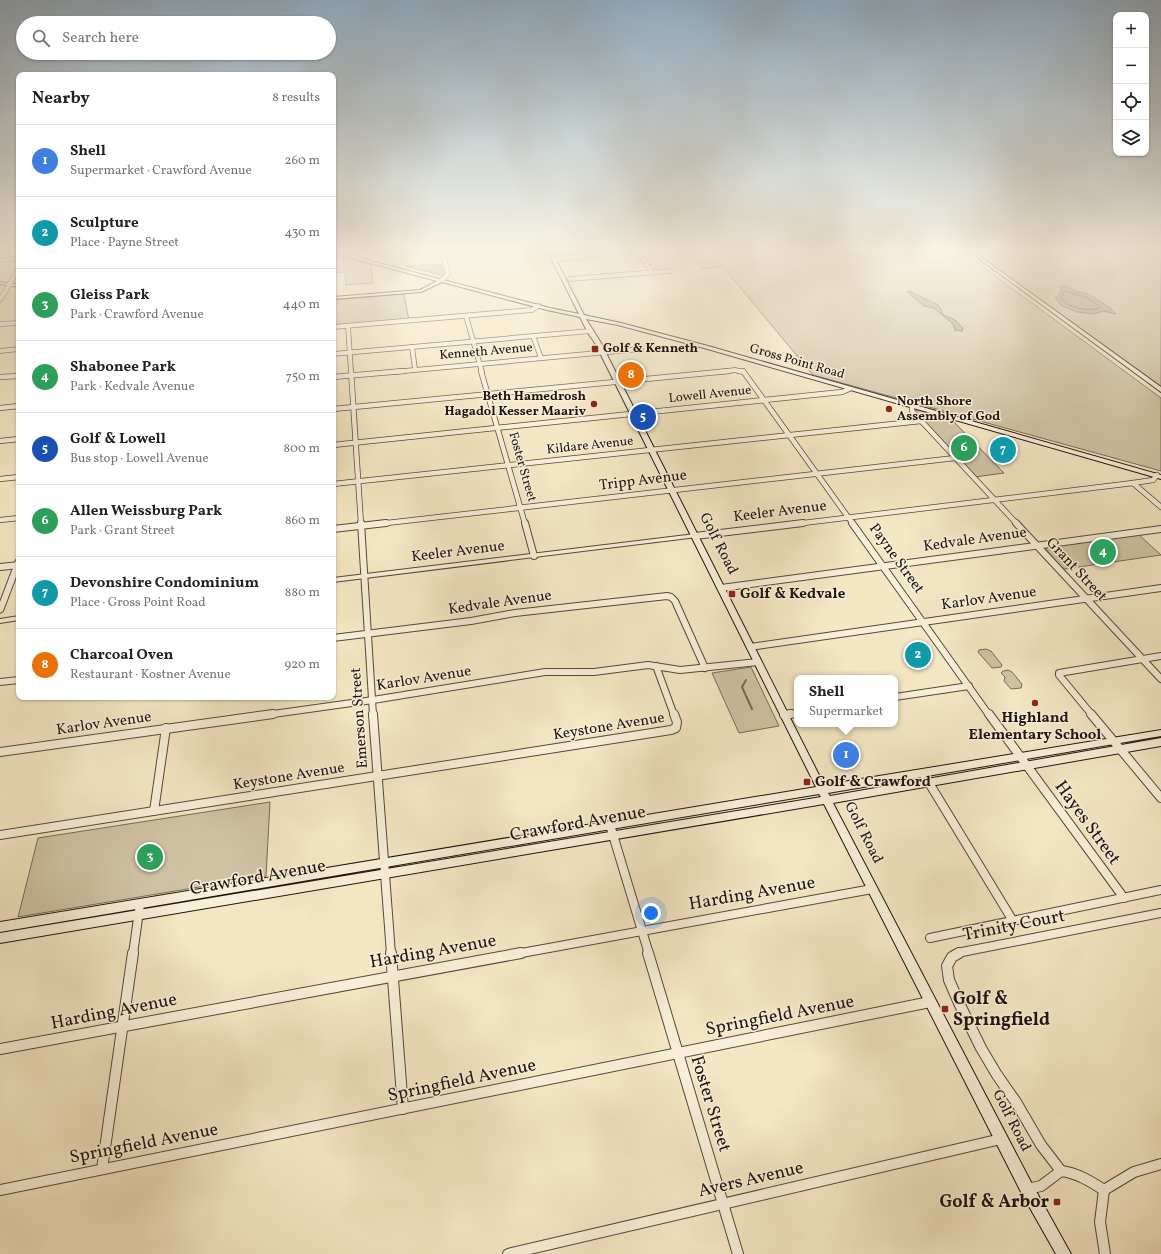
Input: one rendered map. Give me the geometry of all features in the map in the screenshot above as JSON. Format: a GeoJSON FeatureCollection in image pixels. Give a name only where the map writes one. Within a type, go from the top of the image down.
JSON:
{"type":"FeatureCollection","features":[{"type":"Feature","properties":{"kind":"main road","name":"Gross Point Road"},"geometry":{"type":"LineString","coordinates":[[550,309],[586,316],[706,347],[849,389],[1159,476]]}},
{"type":"Feature","properties":{"kind":"main road","name":"Golf Road"},"geometry":{"type":"LineString","coordinates":[[582,309],[596,332],[596,338]]}},
{"type":"Feature","properties":{"kind":"main road","name":"Golf Road"},"geometry":{"type":"LineString","coordinates":[[583,309],[590,331],[596,338],[872,889],[1027,1189],[1064,1254]]}},
{"type":"Feature","properties":{"kind":"main road"},"geometry":{"type":"LineString","coordinates":[[1049,309],[1161,390]]}},
{"type":"Feature","properties":{"kind":"main road","name":"Crawford Avenue"},"geometry":{"type":"LineString","coordinates":[[0,927],[140,904],[384,868],[612,830],[822,790],[1161,733]]}},
{"type":"Feature","properties":{"kind":"main road","name":"Crawford Avenue"},"geometry":{"type":"LineString","coordinates":[[612,830],[827,800],[1161,742]]}},
{"type":"Feature","properties":{"kind":"main road","name":"Crawford Avenue"},"geometry":{"type":"LineString","coordinates":[[0,938],[138,915],[384,868]]}},
{"type":"Feature","properties":{"kind":"street"},"geometry":{"type":"LineString","coordinates":[[336,327],[532,310],[534,309]]}},
{"type":"Feature","properties":{"kind":"street","name":"Foster Street"},"geometry":{"type":"LineString","coordinates":[[466,316],[534,556]]}},
{"type":"Feature","properties":{"kind":"street"},"geometry":{"type":"LineString","coordinates":[[0,324],[16,323]]}},
{"type":"Feature","properties":{"kind":"street","name":"Emerson Street"},"geometry":{"type":"LineString","coordinates":[[348,326],[377,776],[403,1109]]}},
{"type":"Feature","properties":{"kind":"street"},"geometry":{"type":"LineString","coordinates":[[336,354],[590,331]]}},
{"type":"Feature","properties":{"kind":"street"},"geometry":{"type":"LineString","coordinates":[[533,336],[541,358]]}},
{"type":"Feature","properties":{"kind":"street"},"geometry":{"type":"LineString","coordinates":[[412,347],[415,369]]}},
{"type":"Feature","properties":{"kind":"street"},"geometry":{"type":"LineString","coordinates":[[0,350],[16,348]]}},
{"type":"Feature","properties":{"kind":"street","name":"Kenneth Avenue"},"geometry":{"type":"LineString","coordinates":[[336,377],[641,349]]}},
{"type":"Feature","properties":{"kind":"street","name":"Payne Street"},"geometry":{"type":"LineString","coordinates":[[618,382],[741,370],[744,372],[1026,766]]}},
{"type":"Feature","properties":{"kind":"street"},"geometry":{"type":"LineString","coordinates":[[0,377],[16,376]]}},
{"type":"Feature","properties":{"kind":"street"},"geometry":{"type":"LineString","coordinates":[[336,409],[618,382]]}},
{"type":"Feature","properties":{"kind":"street","name":"Lowell Avenue"},"geometry":{"type":"LineString","coordinates":[[336,445],[842,392],[849,389]]}},
{"type":"Feature","properties":{"kind":"street"},"geometry":{"type":"LineString","coordinates":[[0,408],[16,406]]}},
{"type":"Feature","properties":{"kind":"street","name":"Grant Street"},"geometry":{"type":"LineString","coordinates":[[912,406],[912,411],[921,421],[1161,679]]}},
{"type":"Feature","properties":{"kind":"street","name":"Kildare Avenue"},"geometry":{"type":"LineString","coordinates":[[336,484],[921,421]]}},
{"type":"Feature","properties":{"kind":"street"},"geometry":{"type":"LineString","coordinates":[[0,441],[16,439]]}},
{"type":"Feature","properties":{"kind":"street","name":"Tripp Avenue"},"geometry":{"type":"LineString","coordinates":[[336,529],[955,458]]}},
{"type":"Feature","properties":{"kind":"street","name":"Keeler Avenue"},"geometry":{"type":"LineString","coordinates":[[336,580],[1133,483],[1153,480],[1159,476]]}},
{"type":"Feature","properties":{"kind":"street"},"geometry":{"type":"LineString","coordinates":[[0,479],[16,477]]}},
{"type":"Feature","properties":{"kind":"street"},"geometry":{"type":"LineString","coordinates":[[1133,483],[1161,507]]}},
{"type":"Feature","properties":{"kind":"street"},"geometry":{"type":"LineString","coordinates":[[0,520],[16,518]]}},
{"type":"Feature","properties":{"kind":"street","name":"Kedvale Avenue"},"geometry":{"type":"LineString","coordinates":[[721,588],[1161,529]]}},
{"type":"Feature","properties":{"kind":"street"},"geometry":{"type":"LineString","coordinates":[[0,568],[16,564]]}},
{"type":"Feature","properties":{"kind":"street"},"geometry":{"type":"LineString","coordinates":[[0,611],[16,569]]}},
{"type":"Feature","properties":{"kind":"street","name":"Karlov Avenue"},"geometry":{"type":"LineString","coordinates":[[750,647],[1161,588]]}},
{"type":"Feature","properties":{"kind":"street","name":"Kedvale Avenue"},"geometry":{"type":"LineString","coordinates":[[336,638],[530,611],[671,597],[675,601],[705,668]]}},
{"type":"Feature","properties":{"kind":"street"},"geometry":{"type":"LineString","coordinates":[[0,621],[16,618]]}},
{"type":"Feature","properties":{"kind":"street"},"geometry":{"type":"LineString","coordinates":[[1161,656],[1059,673],[1059,675],[1161,798]]}},
{"type":"Feature","properties":{"kind":"street","name":"Karlov Avenue"},"geometry":{"type":"LineString","coordinates":[[0,752],[373,700],[498,681],[534,673],[561,671],[594,672],[648,665],[672,669],[705,668],[758,662]]}},
{"type":"Feature","properties":{"kind":"street","name":"Keystone Avenue"},"geometry":{"type":"LineString","coordinates":[[0,835],[659,732],[676,728],[678,725],[656,666]]}},
{"type":"Feature","properties":{"kind":"street"},"geometry":{"type":"LineString","coordinates":[[0,682],[16,680]]}},
{"type":"Feature","properties":{"kind":"street"},"geometry":{"type":"LineString","coordinates":[[898,698],[969,686]]}},
{"type":"Feature","properties":{"kind":"street"},"geometry":{"type":"LineString","coordinates":[[784,715],[794,713]]}},
{"type":"Feature","properties":{"kind":"street"},"geometry":{"type":"LineString","coordinates":[[154,811],[166,728]]}},
{"type":"Feature","properties":{"kind":"street","name":"Hayes Street"},"geometry":{"type":"LineString","coordinates":[[1026,766],[1124,898]]}},
{"type":"Feature","properties":{"kind":"street"},"geometry":{"type":"LineString","coordinates":[[923,773],[1013,921]]}},
{"type":"Feature","properties":{"kind":"street","name":"Foster Street"},"geometry":{"type":"LineString","coordinates":[[612,830],[738,1254]]}},
{"type":"Feature","properties":{"kind":"street","name":"Harding Avenue"},"geometry":{"type":"LineString","coordinates":[[0,1049],[872,889]]}},
{"type":"Feature","properties":{"kind":"street"},"geometry":{"type":"LineString","coordinates":[[930,938],[1161,890]]}},
{"type":"Feature","properties":{"kind":"street"},"geometry":{"type":"LineString","coordinates":[[102,1169],[140,904]]}},
{"type":"Feature","properties":{"kind":"street","name":"Trinity Court"},"geometry":{"type":"LineString","coordinates":[[1061,1171],[1041,1145],[1016,1102],[997,1075],[981,1048],[949,980],[947,966],[949,960],[962,952],[1161,913]]}},
{"type":"Feature","properties":{"kind":"street","name":"Springfield Avenue"},"geometry":{"type":"LineString","coordinates":[[0,1190],[930,1002]]}},
{"type":"Feature","properties":{"kind":"street","name":"Avers Avenue"},"geometry":{"type":"LineString","coordinates":[[508,1254],[1001,1139]]}},
{"type":"Feature","properties":{"kind":"street"},"geometry":{"type":"LineString","coordinates":[[1105,1254],[1100,1233],[1100,1208],[1104,1190],[1134,1172],[1161,1164]]}},
{"type":"Feature","properties":{"kind":"street"},"geometry":{"type":"LineString","coordinates":[[1027,1189],[1041,1186],[1061,1171],[1070,1172],[1087,1179],[1104,1190]]}},
{"type":"Feature","properties":{"kind":"shaded area"},"geometry":{"type":"Polygon","coordinates":[[[336,309],[407,309],[409,320],[336,326],[336,309]]]}},
{"type":"Feature","properties":{"kind":"shaded area"},"geometry":{"type":"Polygon","coordinates":[[[758,309],[1039,309],[1161,398],[1161,471],[813,375],[758,309]]]}},
{"type":"Feature","properties":{"kind":"shaded area"},"geometry":{"type":"Polygon","coordinates":[[[1052,309],[1161,309],[1161,388],[1052,309]]]}},
{"type":"Feature","properties":{"kind":"shaded area"},"geometry":{"type":"Polygon","coordinates":[[[913,410],[951,419],[1004,473],[975,477],[913,410]]]}},
{"type":"Feature","properties":{"kind":"shaded area"},"geometry":{"type":"Polygon","coordinates":[[[1138,534],[1161,555],[1065,569],[1061,567],[1045,548],[1138,534]]]}},
{"type":"Feature","properties":{"kind":"shaded area"},"geometry":{"type":"Polygon","coordinates":[[[986,649],[991,651],[1002,665],[1001,667],[992,668],[978,652],[979,650],[986,649]]]}},
{"type":"Feature","properties":{"kind":"shaded area"},"geometry":{"type":"Polygon","coordinates":[[[751,667],[779,726],[739,733],[712,673],[751,667]]]}},
{"type":"Feature","properties":{"kind":"shaded area"},"geometry":{"type":"Polygon","coordinates":[[[1008,670],[1012,672],[1022,684],[1021,688],[1011,689],[1004,681],[1005,677],[1001,673],[1008,670]]]}},
{"type":"Feature","properties":{"kind":"shaded area"},"geometry":{"type":"Polygon","coordinates":[[[270,802],[266,876],[18,917],[38,838],[270,802]]]}},
{"type":"Feature","properties":{"kind":"water"},"geometry":{"type":"Polygon","coordinates":[[[935,309],[940,309],[942,314],[955,320],[963,328],[962,331],[955,330],[953,324],[935,309]]]}},
{"type":"Feature","properties":{"kind":"water"},"geometry":{"type":"Polygon","coordinates":[[[1068,309],[1111,309],[1116,314],[1103,311],[1094,314],[1077,312],[1068,309]]]}},
{"type":"Feature","properties":{"kind":"waterway"},"geometry":{"type":"LineString","coordinates":[[746,680],[742,687],[752,709]]}},
{"type":"Feature","properties":{"kind":"place","name":"Golf & Kenneth"},"geometry":{"type":"Point","coordinates":[595,349]}},
{"type":"Feature","properties":{"kind":"place","name":"Charcoal Oven"},"geometry":{"type":"Point","coordinates":[631,375]}},
{"type":"Feature","properties":{"kind":"place","name":"Beth Hamedrosh Hagadol Kesser Maariv"},"geometry":{"type":"Point","coordinates":[594,404]}},
{"type":"Feature","properties":{"kind":"place","name":"North Shore Assembly of God"},"geometry":{"type":"Point","coordinates":[889,409]}},
{"type":"Feature","properties":{"kind":"place","name":"Golf & Lowell"},"geometry":{"type":"Point","coordinates":[643,417]}},
{"type":"Feature","properties":{"kind":"place","name":"Allen Weissburg Park"},"geometry":{"type":"Point","coordinates":[964,448]}},
{"type":"Feature","properties":{"kind":"place","name":"Devonshire Condominium"},"geometry":{"type":"Point","coordinates":[1003,450]}},
{"type":"Feature","properties":{"kind":"place","name":"Shabonee Park"},"geometry":{"type":"Point","coordinates":[1103,552]}},
{"type":"Feature","properties":{"kind":"place","name":"Golf & Kedvale"},"geometry":{"type":"Point","coordinates":[732,594]}},
{"type":"Feature","properties":{"kind":"place","name":"Sculpture"},"geometry":{"type":"Point","coordinates":[918,655]}},
{"type":"Feature","properties":{"kind":"place","name":"Highland Elementary School"},"geometry":{"type":"Point","coordinates":[1035,703]}},
{"type":"Feature","properties":{"kind":"place","name":"Shell"},"geometry":{"type":"Point","coordinates":[846,755]}},
{"type":"Feature","properties":{"kind":"place","name":"Golf & Crawford"},"geometry":{"type":"Point","coordinates":[807,782]}},
{"type":"Feature","properties":{"kind":"place","name":"Gleiss Park"},"geometry":{"type":"Point","coordinates":[150,857]}},
{"type":"Feature","properties":{"kind":"place","name":"Golf & Springfield"},"geometry":{"type":"Point","coordinates":[945,1009]}},
{"type":"Feature","properties":{"kind":"place","name":"Golf & Arbor"},"geometry":{"type":"Point","coordinates":[1057,1202]}}]}
